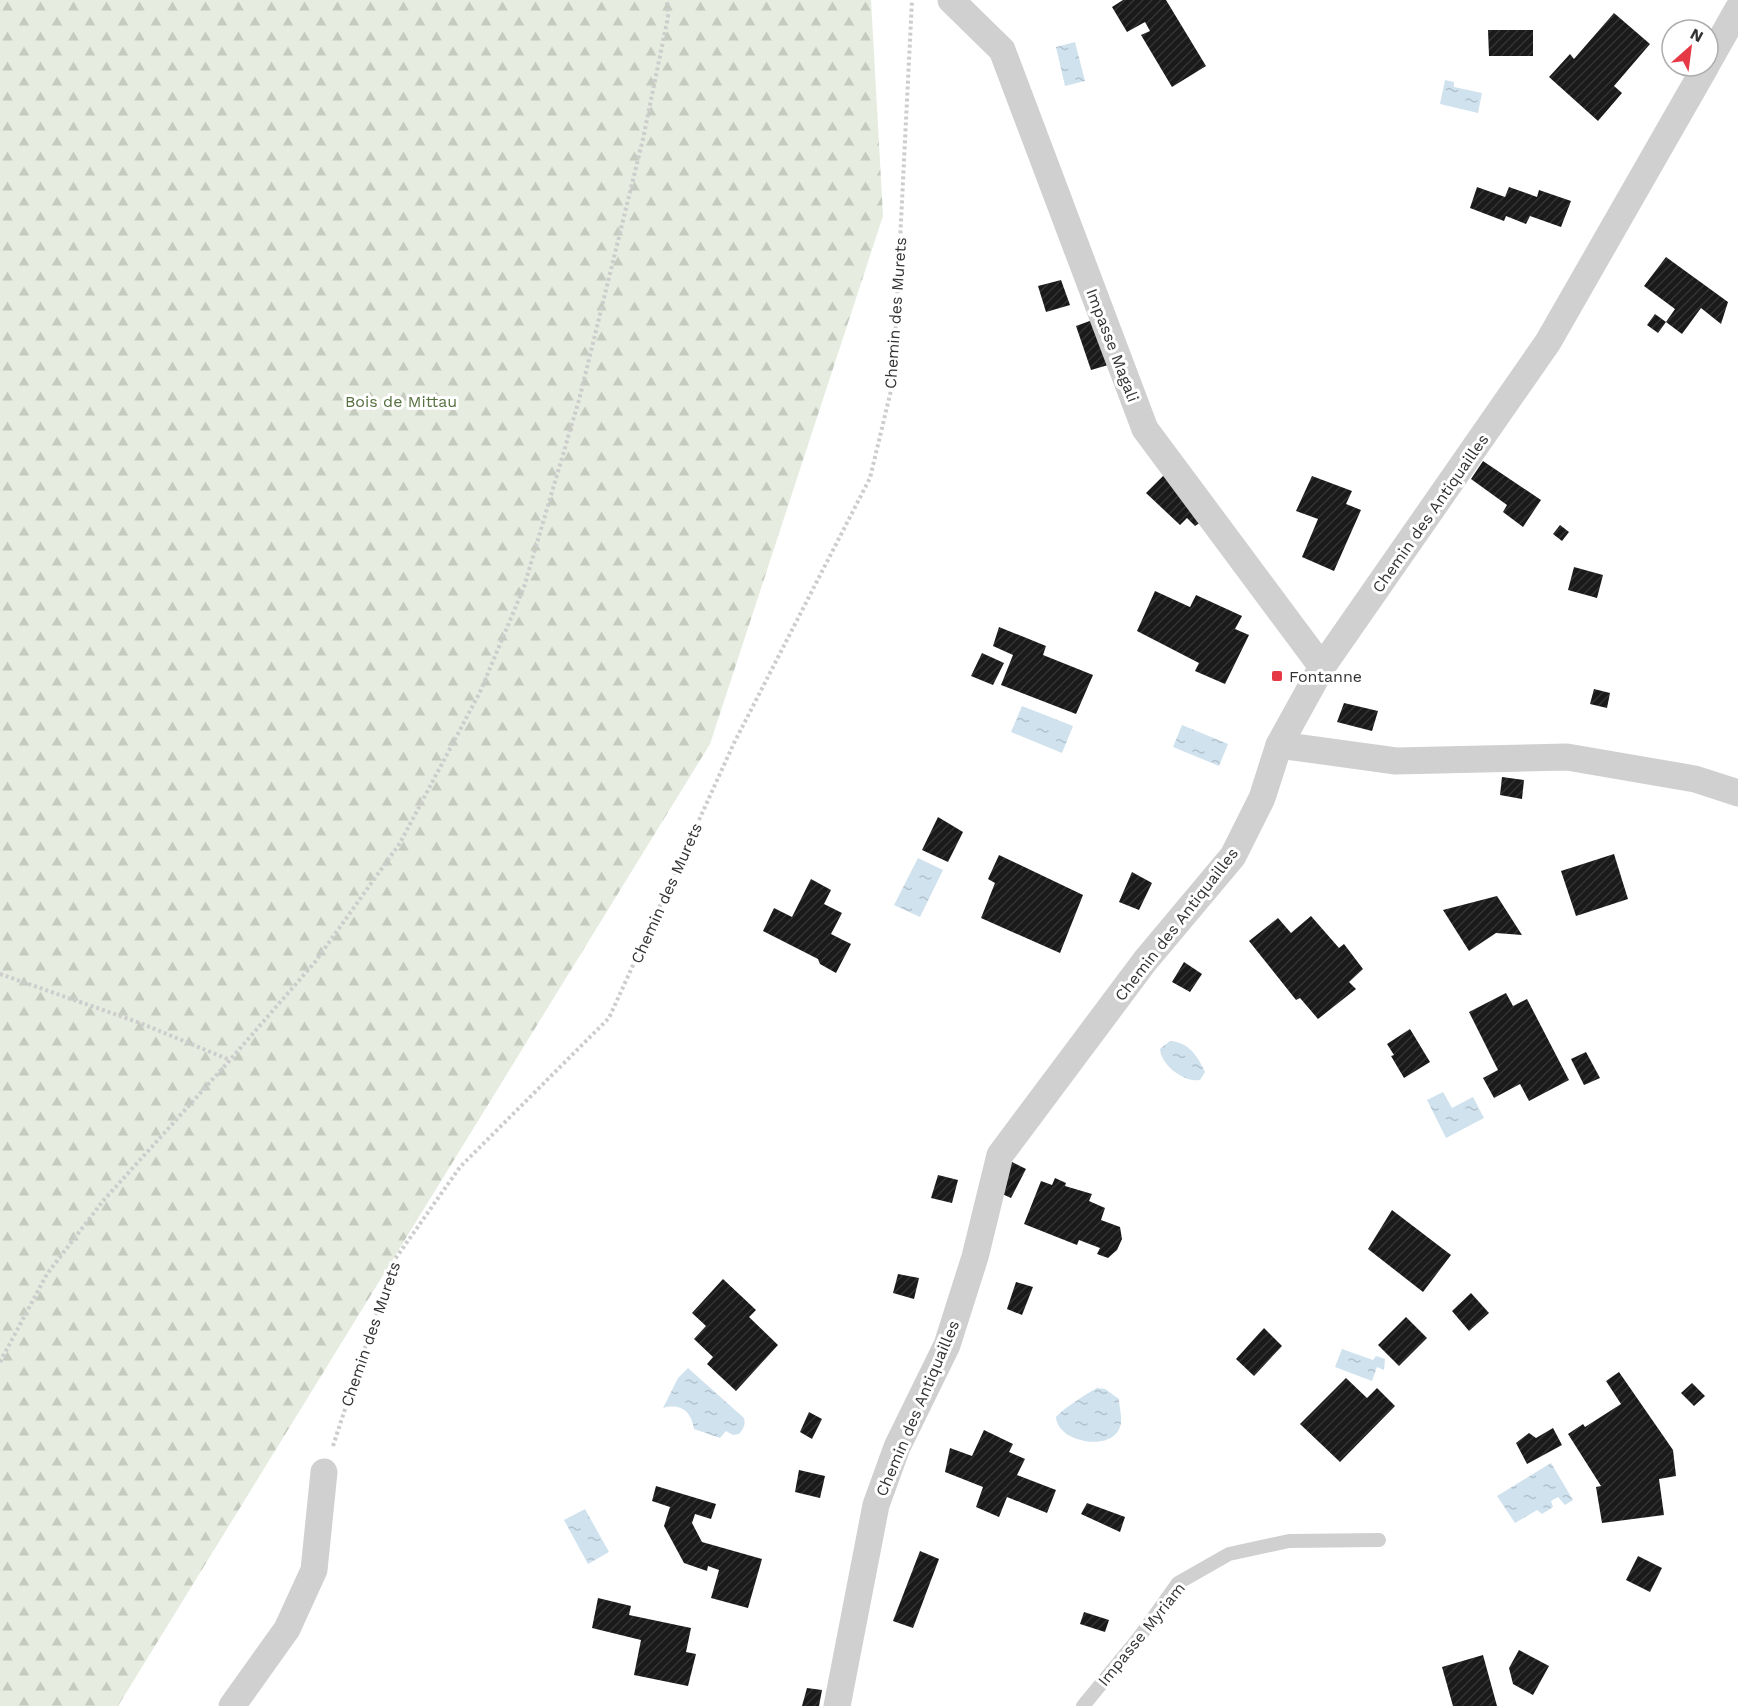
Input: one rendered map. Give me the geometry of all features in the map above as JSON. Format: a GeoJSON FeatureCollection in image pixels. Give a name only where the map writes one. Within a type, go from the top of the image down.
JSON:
{"type":"FeatureCollection","features":[{"type":"Feature","properties":{"kind":"street","name":"Impasse Magali"},"geometry":{"type":"LineString","coordinates":[[951,0],[1002,50],[1145,429],[1322,667]]}},
{"type":"Feature","properties":{"kind":"street"},"geometry":{"type":"LineString","coordinates":[[1720,41],[1738,9]]}},
{"type":"Feature","properties":{"kind":"street","name":"Chemin des Antiquailles"},"geometry":{"type":"LineString","coordinates":[[837,1706],[876,1504],[897,1447],[947,1345],[975,1257],[1000,1155],[1144,961],[1233,856],[1262,798],[1279,745],[1322,667],[1548,342],[1699,78]]}},
{"type":"Feature","properties":{"kind":"street"},"geometry":{"type":"LineString","coordinates":[[1279,745],[1396,761],[1567,757],[1695,779],[1738,793]]}},
{"type":"Feature","properties":{"kind":"street"},"geometry":{"type":"LineString","coordinates":[[232,1706],[287,1629],[314,1570],[324,1472]]}},
{"type":"Feature","properties":{"kind":"lane","name":"Impasse Myriam"},"geometry":{"type":"LineString","coordinates":[[1083,1706],[1138,1639],[1178,1583],[1229,1554],[1289,1541],[1379,1540]]}},
{"type":"Feature","properties":{"kind":"path"},"geometry":{"type":"LineString","coordinates":[[0,1362],[47,1274],[103,1201],[315,962],[400,843],[480,692],[524,587],[579,400],[644,139],[668,17],[667,0]]}},
{"type":"Feature","properties":{"kind":"path","name":"Chemin des Murets"},"geometry":{"type":"LineString","coordinates":[[324,1472],[393,1262],[460,1167],[609,1018],[734,743],[870,478],[893,382],[912,0]]}},
{"type":"Feature","properties":{"kind":"path"},"geometry":{"type":"LineString","coordinates":[[0,974],[140,1023],[230,1060]]}},
{"type":"Feature","properties":{"kind":"green space","name":"Bois de Mittau"},"geometry":{"type":"Polygon","coordinates":[[[0,0],[871,0],[883,216],[710,744],[118,1706],[0,1706],[0,0]]]}},
{"type":"Feature","properties":{"kind":"water"},"geometry":{"type":"Polygon","coordinates":[[[1075,42],[1085,81],[1065,86],[1056,47],[1075,42]]]}},
{"type":"Feature","properties":{"kind":"water"},"geometry":{"type":"Polygon","coordinates":[[[1445,80],[1454,82],[1454,87],[1482,93],[1478,113],[1440,104],[1445,80]]]}},
{"type":"Feature","properties":{"kind":"water"},"geometry":{"type":"Polygon","coordinates":[[[1022,706],[1073,726],[1062,753],[1011,732],[1022,706]]]}},
{"type":"Feature","properties":{"kind":"water"},"geometry":{"type":"Polygon","coordinates":[[[1182,725],[1228,744],[1219,766],[1173,747],[1182,725]]]}},
{"type":"Feature","properties":{"kind":"water"},"geometry":{"type":"Polygon","coordinates":[[[918,858],[943,870],[920,917],[894,905],[918,858]]]}},
{"type":"Feature","properties":{"kind":"water"},"geometry":{"type":"Polygon","coordinates":[[[1170,1041],[1188,1047],[1196,1056],[1205,1072],[1200,1080],[1181,1076],[1164,1061],[1160,1049],[1170,1041]]]}},
{"type":"Feature","properties":{"kind":"water"},"geometry":{"type":"Polygon","coordinates":[[[1443,1092],[1452,1108],[1473,1097],[1484,1118],[1446,1138],[1427,1100],[1443,1092]]]}},
{"type":"Feature","properties":{"kind":"water"},"geometry":{"type":"Polygon","coordinates":[[[1342,1349],[1373,1360],[1376,1356],[1385,1359],[1384,1370],[1377,1367],[1372,1381],[1335,1367],[1342,1349]]]}},
{"type":"Feature","properties":{"kind":"water"},"geometry":{"type":"Polygon","coordinates":[[[688,1368],[744,1418],[744,1427],[739,1434],[733,1435],[726,1431],[720,1438],[694,1429],[688,1413],[684,1410],[675,1407],[663,1408],[678,1378],[688,1368]]]}},
{"type":"Feature","properties":{"kind":"water"},"geometry":{"type":"Polygon","coordinates":[[[1097,1388],[1105,1389],[1119,1399],[1121,1423],[1117,1433],[1109,1439],[1098,1442],[1076,1438],[1066,1433],[1059,1426],[1056,1417],[1081,1397],[1097,1388]]]}},
{"type":"Feature","properties":{"kind":"water"},"geometry":{"type":"Polygon","coordinates":[[[1551,1463],[1573,1500],[1565,1505],[1558,1497],[1551,1501],[1553,1507],[1542,1514],[1537,1510],[1515,1523],[1497,1496],[1551,1463]]]}},
{"type":"Feature","properties":{"kind":"water"},"geometry":{"type":"Polygon","coordinates":[[[585,1509],[609,1552],[588,1564],[564,1520],[585,1509]]]}},
{"type":"Feature","properties":{"kind":"building"},"geometry":{"type":"Polygon","coordinates":[[[1123,0],[1166,0],[1206,66],[1172,87],[1141,35],[1150,31],[1145,22],[1127,32],[1112,7],[1123,0]]]}},
{"type":"Feature","properties":{"kind":"building"},"geometry":{"type":"Polygon","coordinates":[[[1614,13],[1650,44],[1614,86],[1622,93],[1598,121],[1549,77],[1570,54],[1574,59],[1614,13]]]}},
{"type":"Feature","properties":{"kind":"building"},"geometry":{"type":"Polygon","coordinates":[[[1488,30],[1533,30],[1533,56],[1489,56],[1488,30]]]}},
{"type":"Feature","properties":{"kind":"building"},"geometry":{"type":"Polygon","coordinates":[[[1477,187],[1505,197],[1509,187],[1537,197],[1539,190],[1571,201],[1561,227],[1530,216],[1526,224],[1506,216],[1504,221],[1470,208],[1477,187]]]}},
{"type":"Feature","properties":{"kind":"building"},"geometry":{"type":"Polygon","coordinates":[[[1666,257],[1728,302],[1721,324],[1701,308],[1682,334],[1666,322],[1675,309],[1644,286],[1666,257]]]}},
{"type":"Feature","properties":{"kind":"building"},"geometry":{"type":"Polygon","coordinates":[[[1061,280],[1070,305],[1046,312],[1038,286],[1061,280]]]}},
{"type":"Feature","properties":{"kind":"building"},"geometry":{"type":"Polygon","coordinates":[[[1655,314],[1666,322],[1658,333],[1647,325],[1655,314]]]}},
{"type":"Feature","properties":{"kind":"building"},"geometry":{"type":"Polygon","coordinates":[[[1098,318],[1115,363],[1091,370],[1076,326],[1098,318]]]}},
{"type":"Feature","properties":{"kind":"building"},"geometry":{"type":"Polygon","coordinates":[[[1483,461],[1541,500],[1523,527],[1503,512],[1507,505],[1471,479],[1483,461]]]}},
{"type":"Feature","properties":{"kind":"building"},"geometry":{"type":"Polygon","coordinates":[[[1167,472],[1201,522],[1195,526],[1187,518],[1180,525],[1146,493],[1167,472]]]}},
{"type":"Feature","properties":{"kind":"building"},"geometry":{"type":"Polygon","coordinates":[[[1312,476],[1352,491],[1346,504],[1361,510],[1334,571],[1302,557],[1318,519],[1296,511],[1312,476]]]}},
{"type":"Feature","properties":{"kind":"building"},"geometry":{"type":"Polygon","coordinates":[[[1560,525],[1569,532],[1562,541],[1553,534],[1560,525]]]}},
{"type":"Feature","properties":{"kind":"building"},"geometry":{"type":"Polygon","coordinates":[[[1574,567],[1603,575],[1597,598],[1568,590],[1574,567]]]}},
{"type":"Feature","properties":{"kind":"building"},"geometry":{"type":"Polygon","coordinates":[[[1155,591],[1190,607],[1196,595],[1242,616],[1235,629],[1249,635],[1225,684],[1195,671],[1199,663],[1137,631],[1155,591]]]}},
{"type":"Feature","properties":{"kind":"building"},"geometry":{"type":"Polygon","coordinates":[[[999,627],[1046,646],[1043,655],[1093,675],[1076,714],[1001,685],[1013,655],[993,646],[999,627]]]}},
{"type":"Feature","properties":{"kind":"building"},"geometry":{"type":"Polygon","coordinates":[[[982,653],[1004,663],[993,685],[971,676],[982,653]]]}},
{"type":"Feature","properties":{"kind":"building"},"geometry":{"type":"Polygon","coordinates":[[[1594,689],[1610,693],[1607,708],[1590,704],[1594,689]]]}},
{"type":"Feature","properties":{"kind":"building"},"geometry":{"type":"Polygon","coordinates":[[[1344,703],[1378,711],[1372,731],[1337,722],[1344,703]]]}},
{"type":"Feature","properties":{"kind":"building"},"geometry":{"type":"Polygon","coordinates":[[[1502,777],[1524,780],[1522,799],[1500,795],[1502,777]]]}},
{"type":"Feature","properties":{"kind":"building"},"geometry":{"type":"Polygon","coordinates":[[[938,817],[963,832],[948,862],[922,850],[938,817]]]}},
{"type":"Feature","properties":{"kind":"building"},"geometry":{"type":"Polygon","coordinates":[[[1614,854],[1628,899],[1576,916],[1561,871],[1614,854]]]}},
{"type":"Feature","properties":{"kind":"building"},"geometry":{"type":"Polygon","coordinates":[[[999,855],[1083,895],[1060,953],[981,918],[995,883],[988,879],[999,855]]]}},
{"type":"Feature","properties":{"kind":"building"},"geometry":{"type":"Polygon","coordinates":[[[1132,872],[1152,883],[1139,910],[1119,902],[1132,872]]]}},
{"type":"Feature","properties":{"kind":"building"},"geometry":{"type":"Polygon","coordinates":[[[811,879],[831,890],[824,904],[842,913],[831,934],[851,944],[836,973],[820,964],[818,959],[763,931],[774,908],[792,917],[811,879]]]}},
{"type":"Feature","properties":{"kind":"building"},"geometry":{"type":"Polygon","coordinates":[[[1497,896],[1522,935],[1496,933],[1469,951],[1443,910],[1497,896]]]}},
{"type":"Feature","properties":{"kind":"building"},"geometry":{"type":"Polygon","coordinates":[[[1311,916],[1339,948],[1344,944],[1363,969],[1349,982],[1356,989],[1318,1019],[1300,998],[1296,1000],[1249,941],[1278,918],[1291,933],[1311,916]]]}},
{"type":"Feature","properties":{"kind":"building"},"geometry":{"type":"Polygon","coordinates":[[[1184,962],[1202,974],[1190,992],[1172,982],[1184,962]]]}},
{"type":"Feature","properties":{"kind":"building"},"geometry":{"type":"Polygon","coordinates":[[[1506,993],[1513,1006],[1527,999],[1569,1080],[1529,1101],[1520,1084],[1494,1098],[1483,1078],[1498,1070],[1469,1012],[1506,993]]]}},
{"type":"Feature","properties":{"kind":"building"},"geometry":{"type":"Polygon","coordinates":[[[1410,1029],[1430,1062],[1404,1078],[1387,1044],[1410,1029]]]}},
{"type":"Feature","properties":{"kind":"building"},"geometry":{"type":"Polygon","coordinates":[[[1586,1052],[1600,1078],[1584,1085],[1571,1059],[1586,1052]]]}},
{"type":"Feature","properties":{"kind":"building"},"geometry":{"type":"Polygon","coordinates":[[[1012,1162],[1026,1169],[1011,1198],[1000,1193],[1012,1162]]]}},
{"type":"Feature","properties":{"kind":"building"},"geometry":{"type":"Polygon","coordinates":[[[938,1175],[958,1180],[952,1203],[931,1198],[938,1175]]]}},
{"type":"Feature","properties":{"kind":"building"},"geometry":{"type":"Polygon","coordinates":[[[1055,1178],[1066,1183],[1065,1186],[1092,1194],[1089,1201],[1105,1208],[1101,1220],[1120,1227],[1122,1239],[1117,1250],[1108,1258],[1097,1254],[1100,1248],[1079,1240],[1077,1245],[1024,1224],[1041,1181],[1052,1185],[1055,1178]]]}},
{"type":"Feature","properties":{"kind":"building"},"geometry":{"type":"Polygon","coordinates":[[[1392,1210],[1451,1255],[1423,1292],[1368,1249],[1392,1210]]]}},
{"type":"Feature","properties":{"kind":"building"},"geometry":{"type":"Polygon","coordinates":[[[898,1274],[919,1278],[914,1299],[893,1293],[898,1274]]]}},
{"type":"Feature","properties":{"kind":"building"},"geometry":{"type":"Polygon","coordinates":[[[723,1279],[756,1310],[749,1317],[778,1345],[736,1391],[707,1364],[713,1357],[694,1339],[706,1326],[692,1313],[723,1279]]]}},
{"type":"Feature","properties":{"kind":"building"},"geometry":{"type":"Polygon","coordinates":[[[1016,1282],[1033,1287],[1022,1315],[1007,1309],[1016,1282]]]}},
{"type":"Feature","properties":{"kind":"building"},"geometry":{"type":"Polygon","coordinates":[[[1471,1293],[1489,1313],[1469,1331],[1452,1311],[1471,1293]]]}},
{"type":"Feature","properties":{"kind":"building"},"geometry":{"type":"Polygon","coordinates":[[[1406,1317],[1427,1338],[1399,1366],[1378,1345],[1406,1317]]]}},
{"type":"Feature","properties":{"kind":"building"},"geometry":{"type":"Polygon","coordinates":[[[1264,1328],[1282,1346],[1254,1376],[1236,1359],[1264,1328]]]}},
{"type":"Feature","properties":{"kind":"building"},"geometry":{"type":"Polygon","coordinates":[[[1619,1372],[1673,1450],[1676,1476],[1659,1479],[1664,1515],[1602,1523],[1596,1487],[1601,1486],[1568,1434],[1583,1424],[1585,1427],[1621,1404],[1606,1381],[1619,1372]]]}},
{"type":"Feature","properties":{"kind":"building"},"geometry":{"type":"Polygon","coordinates":[[[1346,1378],[1367,1398],[1377,1388],[1395,1406],[1340,1462],[1300,1424],[1346,1378]]]}},
{"type":"Feature","properties":{"kind":"building"},"geometry":{"type":"Polygon","coordinates":[[[1692,1383],[1705,1396],[1694,1406],[1681,1393],[1692,1383]]]}},
{"type":"Feature","properties":{"kind":"building"},"geometry":{"type":"Polygon","coordinates":[[[809,1412],[822,1419],[812,1439],[800,1432],[809,1412]]]}},
{"type":"Feature","properties":{"kind":"building"},"geometry":{"type":"Polygon","coordinates":[[[1553,1428],[1562,1445],[1527,1464],[1516,1443],[1529,1433],[1536,1438],[1553,1428]]]}},
{"type":"Feature","properties":{"kind":"building"},"geometry":{"type":"Polygon","coordinates":[[[984,1430],[1013,1444],[1009,1452],[1025,1459],[1017,1475],[1056,1490],[1047,1513],[1007,1497],[999,1517],[976,1507],[983,1487],[945,1472],[950,1448],[972,1456],[984,1430]]]}},
{"type":"Feature","properties":{"kind":"building"},"geometry":{"type":"Polygon","coordinates":[[[799,1470],[825,1476],[820,1498],[795,1492],[799,1470]]]}},
{"type":"Feature","properties":{"kind":"building"},"geometry":{"type":"Polygon","coordinates":[[[656,1486],[716,1504],[711,1519],[695,1514],[692,1523],[702,1542],[762,1559],[748,1608],[711,1598],[719,1570],[708,1566],[707,1571],[684,1563],[664,1526],[670,1507],[652,1501],[656,1486]]]}},
{"type":"Feature","properties":{"kind":"building"},"geometry":{"type":"Polygon","coordinates":[[[1087,1503],[1125,1517],[1120,1532],[1081,1514],[1087,1503]]]}},
{"type":"Feature","properties":{"kind":"building"},"geometry":{"type":"Polygon","coordinates":[[[920,1551],[939,1559],[913,1628],[893,1621],[920,1551]]]}},
{"type":"Feature","properties":{"kind":"building"},"geometry":{"type":"Polygon","coordinates":[[[1638,1556],[1662,1568],[1650,1592],[1626,1580],[1638,1556]]]}},
{"type":"Feature","properties":{"kind":"building"},"geometry":{"type":"Polygon","coordinates":[[[598,1598],[631,1606],[629,1615],[691,1628],[686,1652],[696,1654],[688,1686],[634,1675],[641,1640],[592,1628],[598,1598]]]}},
{"type":"Feature","properties":{"kind":"building"},"geometry":{"type":"Polygon","coordinates":[[[1084,1612],[1109,1620],[1105,1632],[1080,1624],[1084,1612]]]}},
{"type":"Feature","properties":{"kind":"building"},"geometry":{"type":"Polygon","coordinates":[[[1519,1650],[1549,1666],[1533,1695],[1513,1684],[1509,1668],[1519,1650]]]}},
{"type":"Feature","properties":{"kind":"building"},"geometry":{"type":"Polygon","coordinates":[[[1483,1655],[1497,1706],[1453,1706],[1442,1667],[1483,1655]]]}},
{"type":"Feature","properties":{"kind":"building"},"geometry":{"type":"Polygon","coordinates":[[[807,1688],[822,1690],[819,1706],[802,1706],[807,1688]]]}},
{"type":"Feature","properties":{"kind":"place","name":"Fontanne"},"geometry":{"type":"Point","coordinates":[1277,676]}}]}
